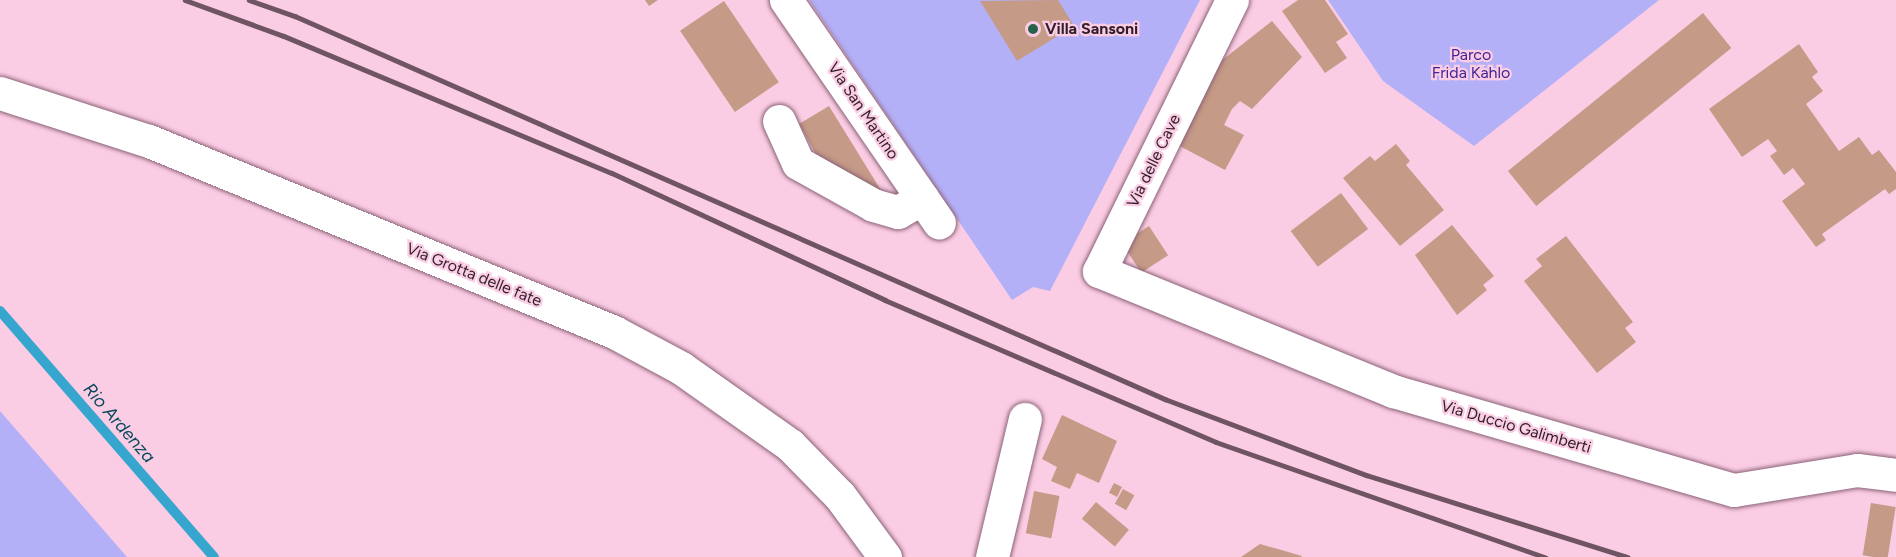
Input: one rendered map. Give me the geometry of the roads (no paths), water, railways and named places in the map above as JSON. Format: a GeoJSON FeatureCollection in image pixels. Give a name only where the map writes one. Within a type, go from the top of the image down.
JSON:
{"type":"FeatureCollection","features":[{"type":"Feature","properties":{"kind":"street","name":"Via San Martino"},"geometry":{"type":"LineString","coordinates":[[779,121],[798,163],[873,205],[898,212],[930,210],[877,116],[786,0]]}},
{"type":"Feature","properties":{"kind":"street","name":"Via delle Cave"},"geometry":{"type":"LineString","coordinates":[[1150,294],[1099,271],[1232,0]]}},
{"type":"Feature","properties":{"kind":"street","name":"Via Grotta delle fate"},"geometry":{"type":"LineString","coordinates":[[0,93],[149,141],[623,337],[681,368],[790,445],[840,496],[885,557]]}},
{"type":"Feature","properties":{"kind":"street","name":"Via Duccio Galimberti"},"geometry":{"type":"LineString","coordinates":[[1150,294],[1393,391],[1734,490],[1857,470],[1896,475]]}},
{"type":"Feature","properties":{"kind":"street"},"geometry":{"type":"LineString","coordinates":[[992,557],[1025,419]]}},
{"type":"Feature","properties":{"kind":"waterway","name":"Rio Ardenza"},"geometry":{"type":"LineString","coordinates":[[0,311],[214,557]]}},
{"type":"Feature","properties":{"kind":"railway"},"geometry":{"type":"LineString","coordinates":[[185,0],[284,36],[612,173],[885,300],[1216,442],[1545,557]]}},
{"type":"Feature","properties":{"kind":"railway"},"geometry":{"type":"LineString","coordinates":[[249,0],[295,16],[1165,399],[1366,475],[1627,557]]}},
{"type":"Feature","properties":{"kind":"place","name":"Villa Sansoni"},"geometry":{"type":"Point","coordinates":[1033,29]}},
{"type":"Feature","properties":{"kind":"park label","name":"Parco Frida Kahlo"},"geometry":{"type":"Point","coordinates":[1471,64]}}]}
